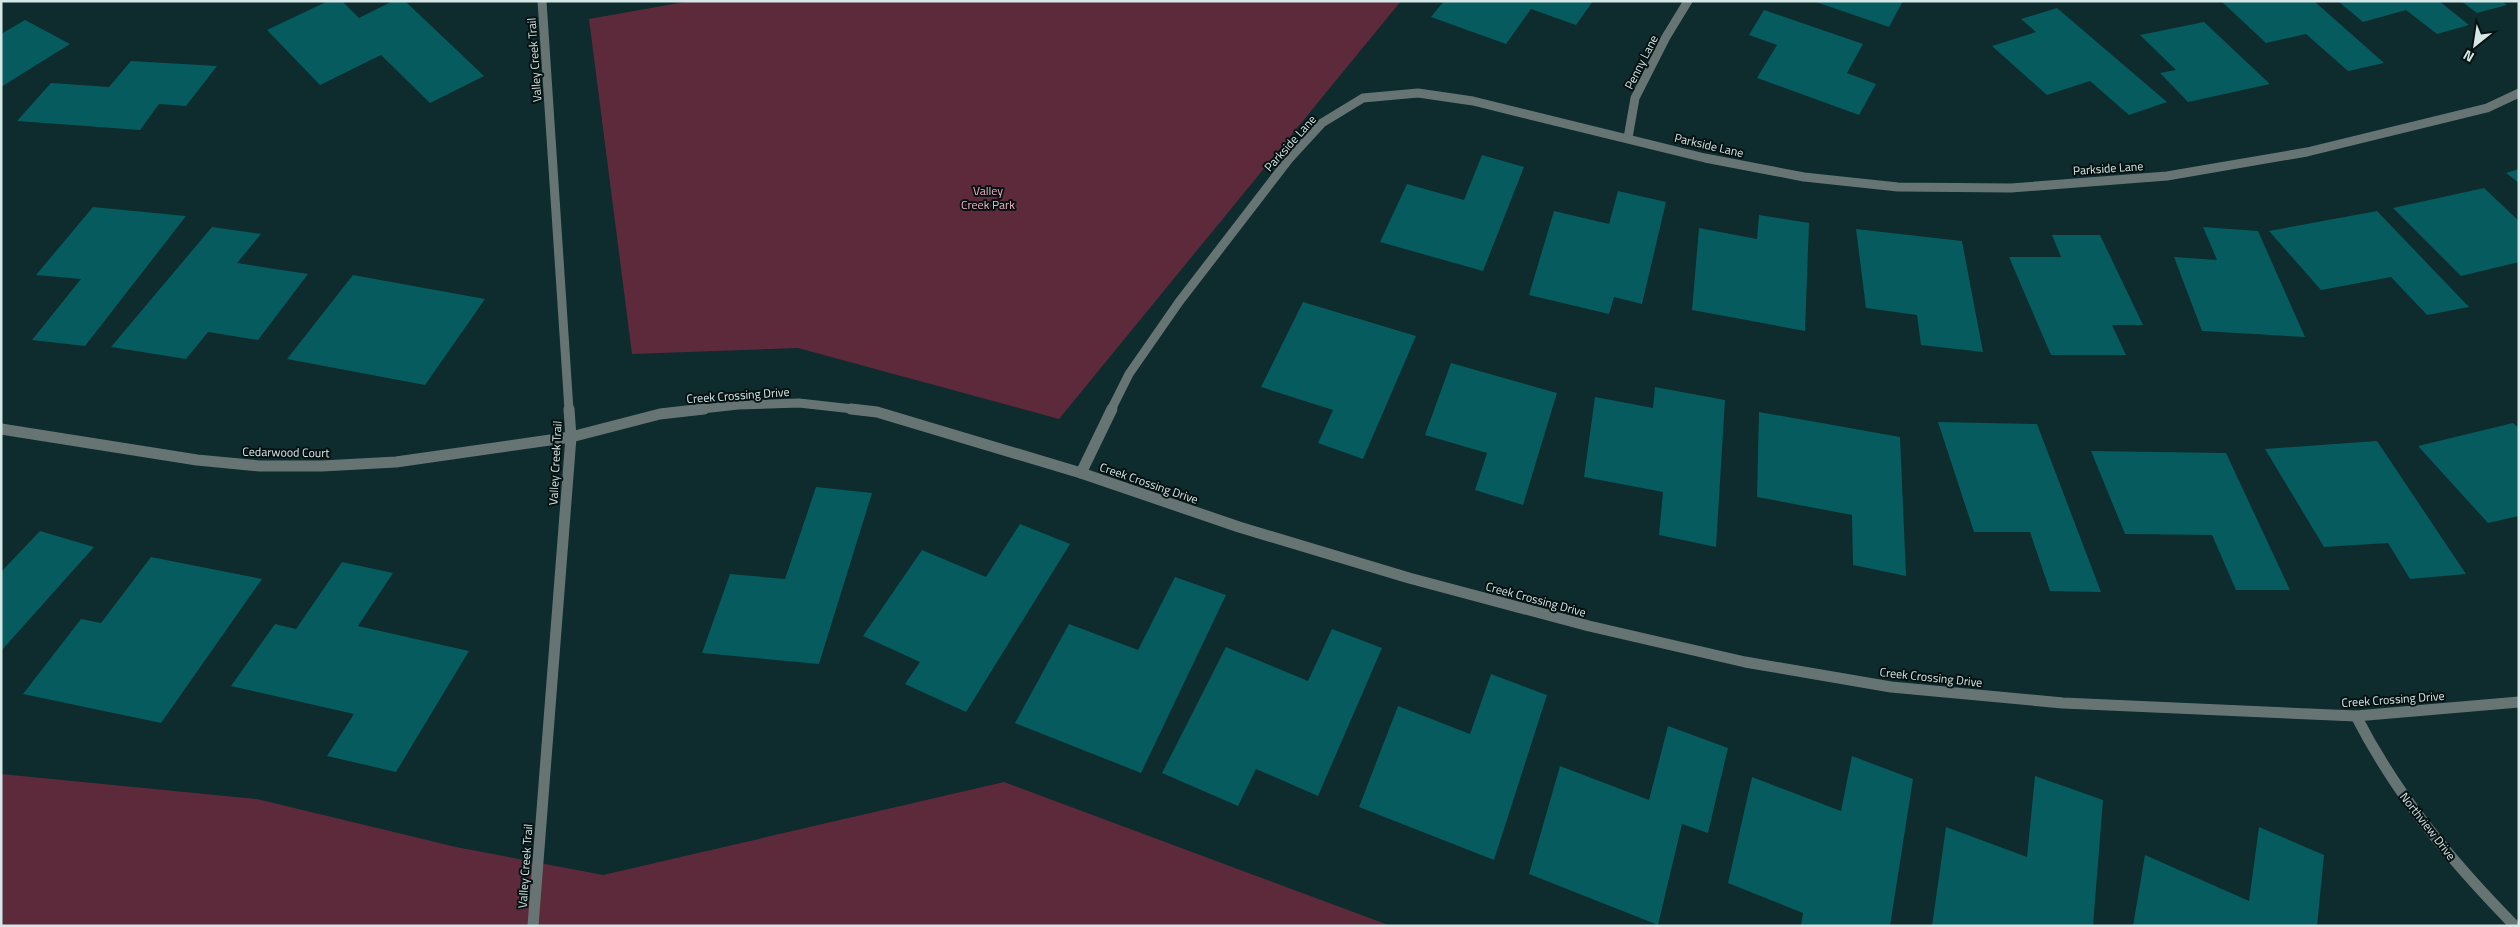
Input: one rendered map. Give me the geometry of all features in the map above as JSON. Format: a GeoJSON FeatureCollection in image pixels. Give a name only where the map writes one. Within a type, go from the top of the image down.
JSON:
{"type":"FeatureCollection","features":[{"type":"Feature","properties":{"kind":"street","name":"Valley Creek Trail"},"geometry":{"type":"LineString","coordinates":[[533,926],[571,437],[542,1]]}},
{"type":"Feature","properties":{"kind":"street","name":"Penny Lane"},"geometry":{"type":"LineString","coordinates":[[1628,138],[1635,98],[1666,37],[1688,1]]}},
{"type":"Feature","properties":{"kind":"street","name":"Parkside Lane"},"geometry":{"type":"LineString","coordinates":[[1081,473],[1129,374],[1168,318],[1290,159],[1322,123],[1363,98],[1418,93],[1473,101],[1705,158],[1804,177],[1898,187],[2011,188],[2167,176],[2307,152],[2487,108],[2519,93]]}},
{"type":"Feature","properties":{"kind":"street","name":"Creek Crossing Drive"},"geometry":{"type":"LineString","coordinates":[[571,437],[660,414],[738,405],[799,403],[877,412],[1081,473],[1239,527],[1408,578],[1589,626],[1746,662],[1891,687],[2063,703],[2356,716],[2519,702]]}},
{"type":"Feature","properties":{"kind":"street","name":"Cedarwood Court"},"geometry":{"type":"LineString","coordinates":[[1,429],[197,460],[260,466],[396,462],[571,437]]}},
{"type":"Feature","properties":{"kind":"street","name":"Northview Drive"},"geometry":{"type":"LineString","coordinates":[[2356,716],[2373,752],[2412,809],[2484,895],[2515,926]]}},
{"type":"Feature","properties":{"kind":"green space","name":"Valley Creek Park"},"geometry":{"type":"Polygon","coordinates":[[[690,1],[1401,1],[1059,419],[798,348],[632,354],[589,19],[690,1]]]}},
{"type":"Feature","properties":{"kind":"green space"},"geometry":{"type":"Polygon","coordinates":[[[1,774],[257,799],[456,847],[603,875],[1004,782],[1391,926],[1,926],[1,774]]]}},
{"type":"Feature","properties":{"kind":"building"},"geometry":{"type":"Polygon","coordinates":[[[328,1],[342,1],[359,18],[393,1],[405,1],[484,76],[430,103],[381,55],[320,85],[267,30],[328,1]]]}},
{"type":"Feature","properties":{"kind":"building"},"geometry":{"type":"Polygon","coordinates":[[[1444,1],[1593,1],[1576,25],[1531,9],[1506,44],[1431,17],[1444,1]]]}},
{"type":"Feature","properties":{"kind":"building"},"geometry":{"type":"Polygon","coordinates":[[[1813,1],[1903,1],[1889,27],[1813,1]]]}},
{"type":"Feature","properties":{"kind":"building"},"geometry":{"type":"Polygon","coordinates":[[[2221,1],[2314,1],[2384,63],[2348,71],[2306,34],[2266,43],[2221,1]]]}},
{"type":"Feature","properties":{"kind":"building"},"geometry":{"type":"Polygon","coordinates":[[[2338,1],[2439,1],[2469,25],[2437,34],[2406,10],[2363,22],[2338,1]]]}},
{"type":"Feature","properties":{"kind":"building"},"geometry":{"type":"Polygon","coordinates":[[[2461,1],[2502,1],[2507,5],[2477,13],[2461,1]]]}},
{"type":"Feature","properties":{"kind":"building"},"geometry":{"type":"Polygon","coordinates":[[[2057,8],[2167,102],[2129,115],[2090,81],[2047,95],[1992,46],[2036,32],[2021,19],[2057,8]]]}},
{"type":"Feature","properties":{"kind":"building"},"geometry":{"type":"Polygon","coordinates":[[[1764,10],[1863,44],[1847,73],[1876,84],[1859,115],[1757,78],[1777,45],[1749,35],[1764,10]]]}},
{"type":"Feature","properties":{"kind":"building"},"geometry":{"type":"Polygon","coordinates":[[[25,20],[70,44],[1,87],[1,34],[25,20]]]}},
{"type":"Feature","properties":{"kind":"building"},"geometry":{"type":"Polygon","coordinates":[[[2204,22],[2270,84],[2188,102],[2160,73],[2176,70],[2140,35],[2204,22]]]}},
{"type":"Feature","properties":{"kind":"building"},"geometry":{"type":"Polygon","coordinates":[[[131,61],[217,66],[186,106],[159,104],[140,130],[17,121],[51,83],[109,87],[131,61]]]}},
{"type":"Feature","properties":{"kind":"building"},"geometry":{"type":"Polygon","coordinates":[[[1482,155],[1524,167],[1483,271],[1380,242],[1407,184],[1464,200],[1482,155]]]}},
{"type":"Feature","properties":{"kind":"building"},"geometry":{"type":"Polygon","coordinates":[[[2519,169],[2519,183],[2506,173],[2519,169]]]}},
{"type":"Feature","properties":{"kind":"building"},"geometry":{"type":"Polygon","coordinates":[[[2484,188],[2519,221],[2519,262],[2461,276],[2393,208],[2484,188]]]}},
{"type":"Feature","properties":{"kind":"building"},"geometry":{"type":"Polygon","coordinates":[[[1618,191],[1666,202],[1642,304],[1614,297],[1609,314],[1529,295],[1554,211],[1609,224],[1618,191]]]}},
{"type":"Feature","properties":{"kind":"building"},"geometry":{"type":"Polygon","coordinates":[[[93,207],[186,216],[85,346],[32,340],[81,279],[36,275],[93,207]]]}},
{"type":"Feature","properties":{"kind":"building"},"geometry":{"type":"Polygon","coordinates":[[[2377,211],[2469,307],[2427,315],[2391,277],[2321,290],[2269,231],[2377,211]]]}},
{"type":"Feature","properties":{"kind":"building"},"geometry":{"type":"Polygon","coordinates":[[[1759,215],[1809,223],[1805,331],[1692,310],[1699,228],[1757,239],[1759,215]]]}},
{"type":"Feature","properties":{"kind":"building"},"geometry":{"type":"Polygon","coordinates":[[[212,227],[261,234],[237,263],[308,274],[258,340],[208,332],[186,359],[111,347],[212,227]]]}},
{"type":"Feature","properties":{"kind":"building"},"geometry":{"type":"Polygon","coordinates":[[[2203,227],[2258,231],[2305,337],[2202,331],[2174,257],[2217,260],[2203,227]]]}},
{"type":"Feature","properties":{"kind":"building"},"geometry":{"type":"Polygon","coordinates":[[[1856,229],[1962,241],[1983,352],[1921,345],[1917,315],[1866,308],[1856,229]]]}},
{"type":"Feature","properties":{"kind":"building"},"geometry":{"type":"Polygon","coordinates":[[[2052,235],[2100,235],[2143,325],[2112,325],[2126,355],[2051,355],[2009,257],[2061,257],[2052,235]]]}},
{"type":"Feature","properties":{"kind":"building"},"geometry":{"type":"Polygon","coordinates":[[[353,275],[485,299],[425,385],[287,359],[353,275]]]}},
{"type":"Feature","properties":{"kind":"building"},"geometry":{"type":"Polygon","coordinates":[[[1303,302],[1416,336],[1363,459],[1318,443],[1333,410],[1261,387],[1303,302]]]}},
{"type":"Feature","properties":{"kind":"building"},"geometry":{"type":"Polygon","coordinates":[[[1451,363],[1557,393],[1523,505],[1475,490],[1487,453],[1425,435],[1451,363]]]}},
{"type":"Feature","properties":{"kind":"building"},"geometry":{"type":"Polygon","coordinates":[[[1655,387],[1725,400],[1716,547],[1659,535],[1663,492],[1584,477],[1595,397],[1653,408],[1655,387]]]}},
{"type":"Feature","properties":{"kind":"building"},"geometry":{"type":"Polygon","coordinates":[[[1759,412],[1900,437],[1906,576],[1853,565],[1852,515],[1757,497],[1759,412]]]}},
{"type":"Feature","properties":{"kind":"building"},"geometry":{"type":"Polygon","coordinates":[[[1938,422],[2037,424],[2101,592],[2050,591],[2030,532],[1974,532],[1938,422]]]}},
{"type":"Feature","properties":{"kind":"building"},"geometry":{"type":"Polygon","coordinates":[[[2513,423],[2519,428],[2519,516],[2488,523],[2418,446],[2513,423]]]}},
{"type":"Feature","properties":{"kind":"building"},"geometry":{"type":"Polygon","coordinates":[[[2377,441],[2466,574],[2410,579],[2388,543],[2324,547],[2265,449],[2377,441]]]}},
{"type":"Feature","properties":{"kind":"building"},"geometry":{"type":"Polygon","coordinates":[[[2091,451],[2226,453],[2290,590],[2236,590],[2212,535],[2125,534],[2091,451]]]}},
{"type":"Feature","properties":{"kind":"building"},"geometry":{"type":"Polygon","coordinates":[[[816,487],[872,493],[819,664],[702,653],[730,574],[785,579],[816,487]]]}},
{"type":"Feature","properties":{"kind":"building"},"geometry":{"type":"Polygon","coordinates":[[[1020,524],[1070,544],[966,712],[905,684],[920,662],[863,636],[922,550],[986,577],[1020,524]]]}},
{"type":"Feature","properties":{"kind":"building"},"geometry":{"type":"Polygon","coordinates":[[[40,531],[94,547],[1,651],[1,572],[40,531]]]}},
{"type":"Feature","properties":{"kind":"building"},"geometry":{"type":"Polygon","coordinates":[[[151,557],[262,579],[161,723],[23,694],[81,619],[101,623],[151,557]]]}},
{"type":"Feature","properties":{"kind":"building"},"geometry":{"type":"Polygon","coordinates":[[[342,562],[393,573],[358,626],[469,651],[396,772],[327,756],[354,714],[231,686],[275,624],[296,629],[342,562]]]}},
{"type":"Feature","properties":{"kind":"building"},"geometry":{"type":"Polygon","coordinates":[[[1175,577],[1226,595],[1141,773],[1015,723],[1069,624],[1138,650],[1175,577]]]}},
{"type":"Feature","properties":{"kind":"building"},"geometry":{"type":"Polygon","coordinates":[[[1332,629],[1382,648],[1318,796],[1256,769],[1238,806],[1162,773],[1226,647],[1308,681],[1332,629]]]}},
{"type":"Feature","properties":{"kind":"building"},"geometry":{"type":"Polygon","coordinates":[[[1491,674],[1547,695],[1494,860],[1359,807],[1398,706],[1470,734],[1491,674]]]}},
{"type":"Feature","properties":{"kind":"building"},"geometry":{"type":"Polygon","coordinates":[[[1668,726],[1728,748],[1708,833],[1682,824],[1658,925],[1529,874],[1560,766],[1649,800],[1668,726]]]}},
{"type":"Feature","properties":{"kind":"building"},"geometry":{"type":"Polygon","coordinates":[[[1852,756],[1913,779],[1890,926],[1801,926],[1803,913],[1728,883],[1752,777],[1841,811],[1852,756]]]}},
{"type":"Feature","properties":{"kind":"building"},"geometry":{"type":"Polygon","coordinates":[[[2035,776],[2103,800],[2093,926],[1932,926],[1946,827],[2027,857],[2035,776]]]}},
{"type":"Feature","properties":{"kind":"building"},"geometry":{"type":"Polygon","coordinates":[[[2259,827],[2324,855],[2317,926],[2133,926],[2145,855],[2249,901],[2259,827]]]}}]}
